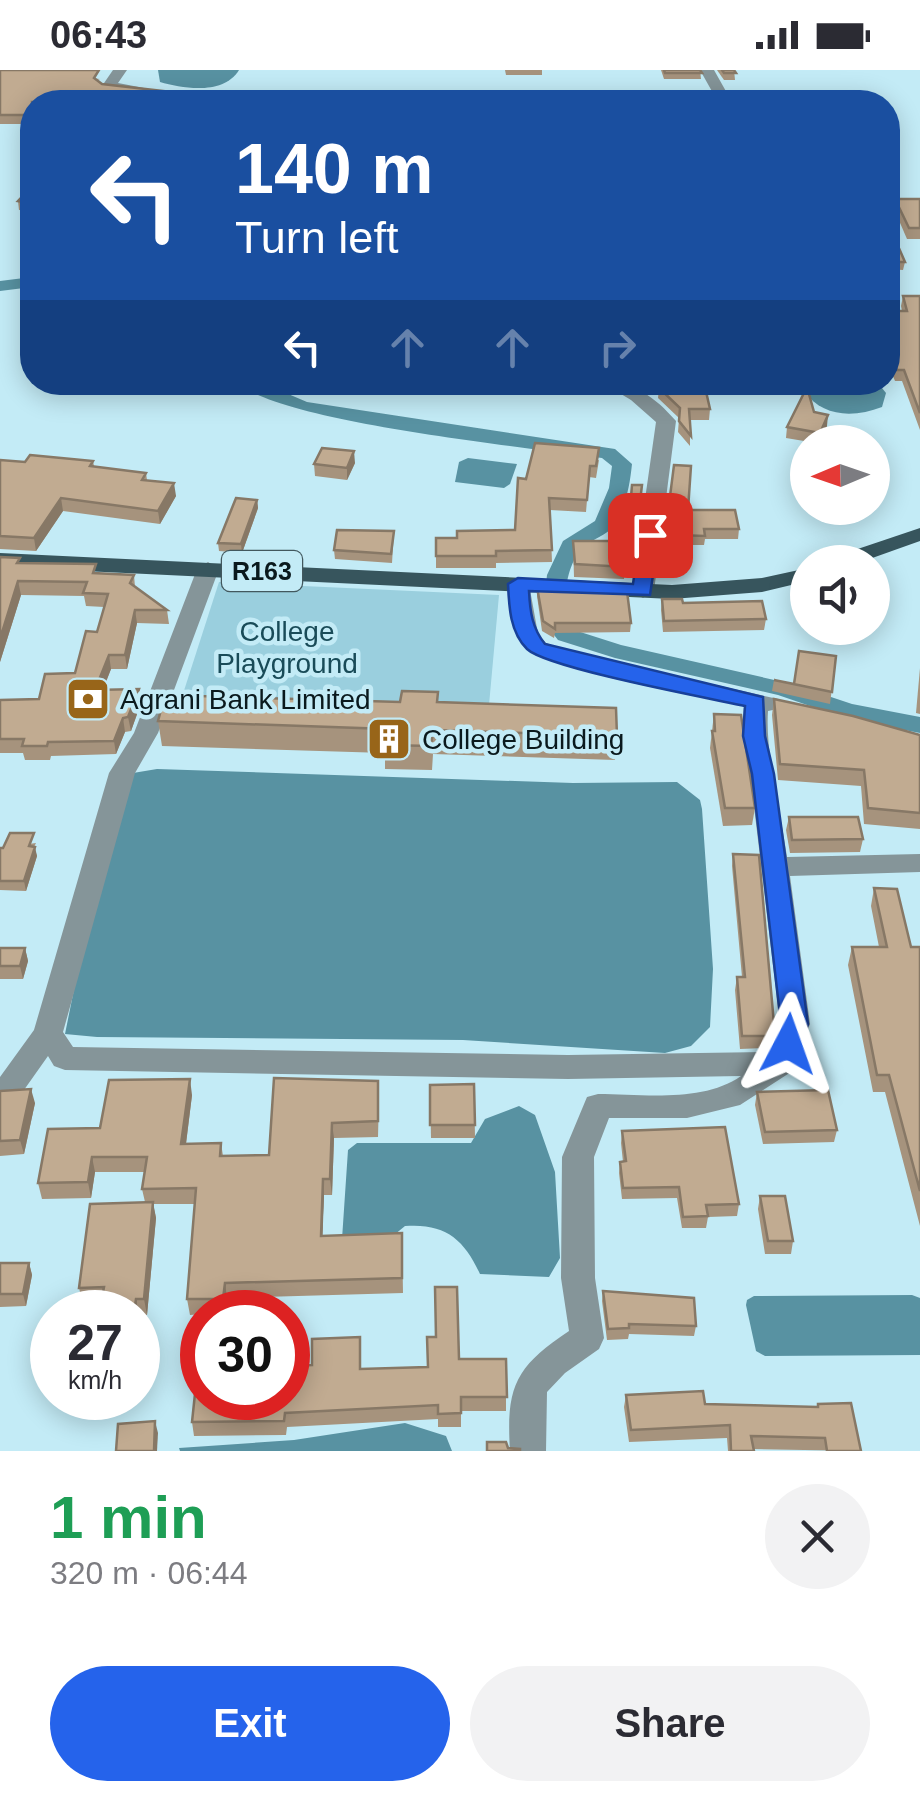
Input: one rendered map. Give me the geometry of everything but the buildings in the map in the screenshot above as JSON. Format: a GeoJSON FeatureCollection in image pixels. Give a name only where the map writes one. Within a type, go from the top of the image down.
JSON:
{"type":"FeatureCollection","features":[{"type":"Feature","properties":{"kind":"main road"},"geometry":{"type":"LineString","coordinates":[[889,545],[920,534]]}},
{"type":"Feature","properties":{"kind":"main road","name":"R163"},"geometry":{"type":"LineString","coordinates":[[0,560],[643,591],[714,591],[790,577]]}},
{"type":"Feature","properties":{"kind":"street"},"geometry":{"type":"LineString","coordinates":[[120,70],[109,86],[135,90]]}},
{"type":"Feature","properties":{"kind":"street"},"geometry":{"type":"LineString","coordinates":[[636,395],[666,421],[643,591]]}},
{"type":"Feature","properties":{"kind":"street"},"geometry":{"type":"LineString","coordinates":[[0,1090],[8,1088],[48,1033],[122,773],[146,733],[208,569]]}},
{"type":"Feature","properties":{"kind":"street"},"geometry":{"type":"LineString","coordinates":[[521,584],[526,635],[538,648],[576,661],[794,709]]}},
{"type":"Feature","properties":{"kind":"street"},"geometry":{"type":"LineString","coordinates":[[528,1451],[526,1393],[536,1372],[587,1338],[578,1278],[578,1157],[598,1106],[687,1106],[740,1093],[780,1064],[794,1024],[763,774],[754,736],[756,702]]}},
{"type":"Feature","properties":{"kind":"street"},"geometry":{"type":"LineString","coordinates":[[775,867],[920,862]]}},
{"type":"Feature","properties":{"kind":"street"},"geometry":{"type":"LineString","coordinates":[[48,1033],[65,1058],[106,1061],[660,1067],[780,1064]]}},
{"type":"Feature","properties":{"kind":"green space","name":"College Playground"},"geometry":{"type":"Polygon","coordinates":[[[219,582],[499,595],[488,716],[180,703],[219,582]]]}},
{"type":"Feature","properties":{"kind":"shaded area"},"geometry":{"type":"Polygon","coordinates":[[[158,70],[239,70],[224,83],[203,88],[160,82],[158,70]]]}},
{"type":"Feature","properties":{"kind":"shaded area"},"geometry":{"type":"Polygon","coordinates":[[[807,395],[885,395],[882,407],[849,414],[829,410],[807,395]]]}},
{"type":"Feature","properties":{"kind":"shaded area"},"geometry":{"type":"Polygon","coordinates":[[[468,458],[517,464],[510,484],[504,488],[455,482],[459,462],[468,458]]]}},
{"type":"Feature","properties":{"kind":"shaded area"},"geometry":{"type":"Polygon","coordinates":[[[157,769],[573,783],[677,782],[700,800],[702,809],[713,969],[710,1027],[691,1046],[665,1053],[463,1040],[65,1034],[92,900],[133,773],[157,769]]]}},
{"type":"Feature","properties":{"kind":"shaded area"},"geometry":{"type":"Polygon","coordinates":[[[519,1106],[535,1115],[555,1172],[560,1258],[549,1277],[480,1274],[460,1243],[431,1227],[405,1226],[394,1235],[342,1239],[348,1150],[357,1143],[471,1143],[485,1119],[519,1106]]]}},
{"type":"Feature","properties":{"kind":"shaded area"},"geometry":{"type":"Polygon","coordinates":[[[754,1296],[920,1298],[920,1355],[765,1356],[756,1351],[746,1305],[754,1296]]]}},
{"type":"Feature","properties":{"kind":"shaded area"},"geometry":{"type":"Polygon","coordinates":[[[405,1423],[446,1436],[452,1451],[179,1448],[294,1440],[405,1423]]]}},
{"type":"Feature","properties":{"kind":"waterway"},"geometry":{"type":"LineString","coordinates":[[0,286],[20,284]]}},
{"type":"Feature","properties":{"kind":"waterway"},"geometry":{"type":"LineString","coordinates":[[268,395],[304,407],[608,453],[622,464],[619,488],[604,524],[571,546],[558,575],[554,610],[558,626],[566,635],[615,651],[784,689],[848,711],[920,725]]}},
{"type":"Feature","properties":{"kind":"place","name":"Agrani Bank Limited"},"geometry":{"type":"Point","coordinates":[88,699]}},
{"type":"Feature","properties":{"kind":"place","name":"College Building"},"geometry":{"type":"Point","coordinates":[389,739]}},
{"type":"Feature","properties":{"kind":"route"},"geometry":{"type":"LineString","coordinates":[[650,535],[643,591],[518,584],[526,635],[538,648],[576,661],[756,702],[754,736],[763,774],[794,1024],[788,1044]]}}]}
